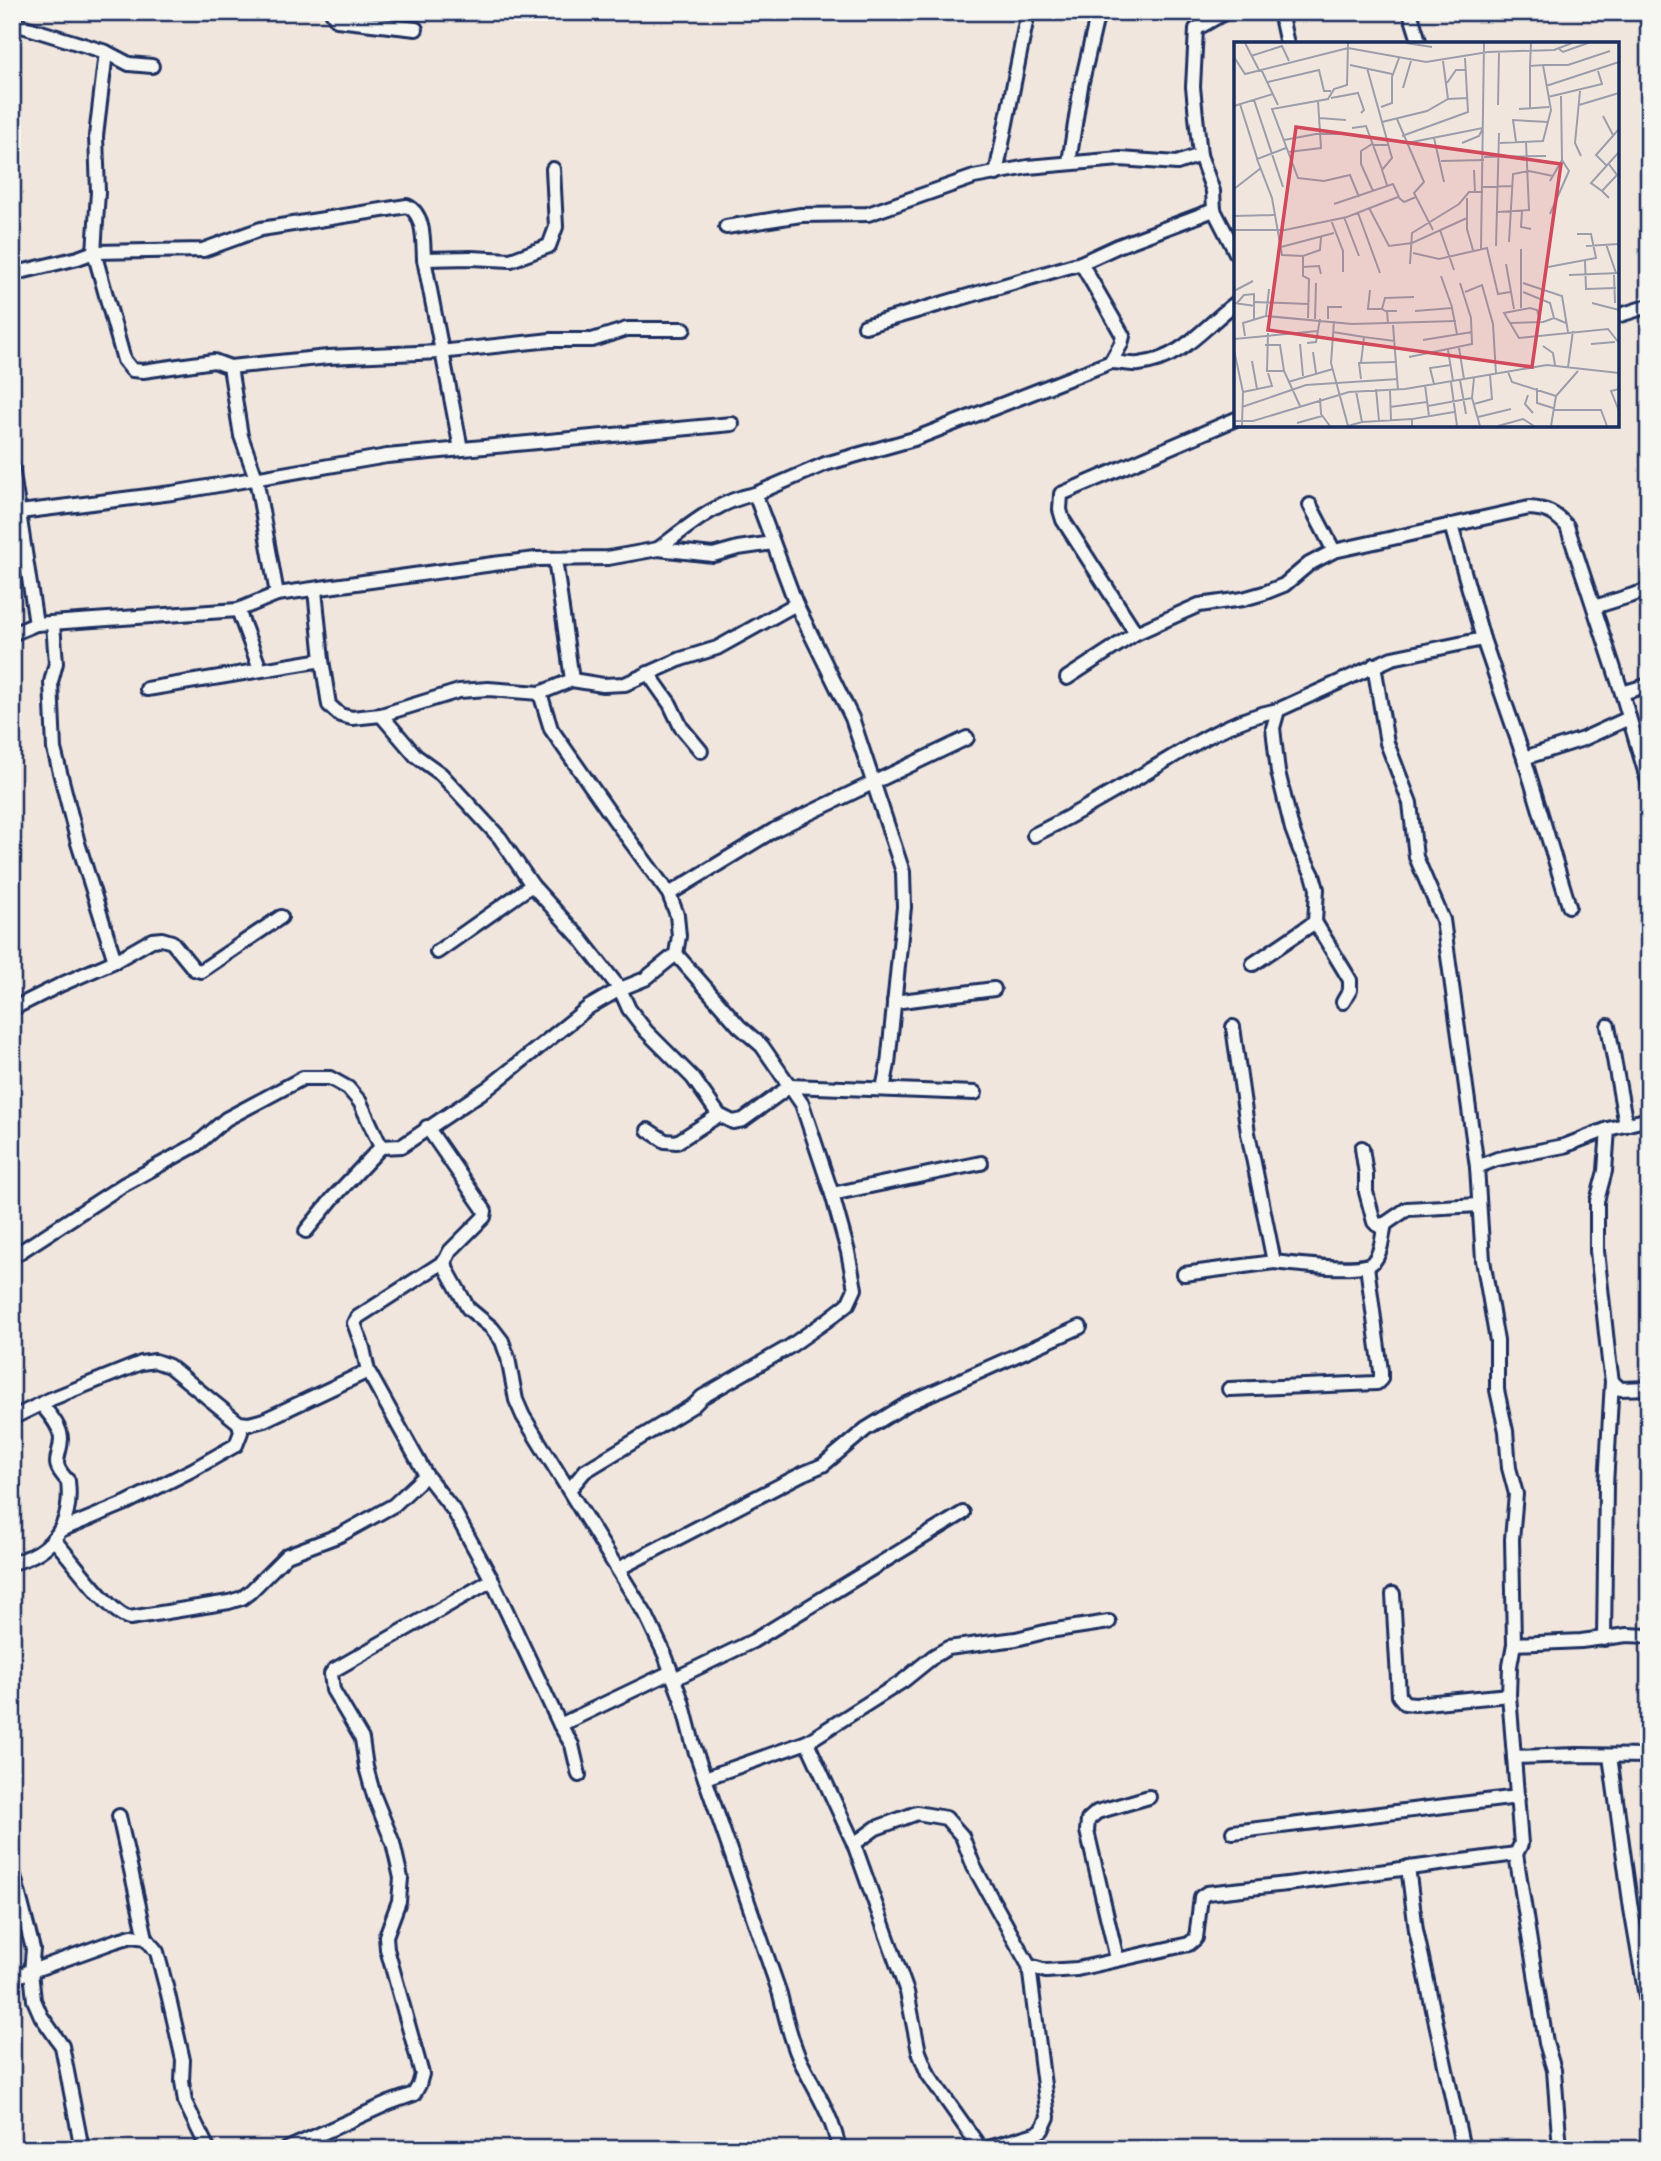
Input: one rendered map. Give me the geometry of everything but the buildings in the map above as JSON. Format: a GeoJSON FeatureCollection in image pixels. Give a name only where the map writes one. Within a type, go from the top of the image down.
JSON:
{"type":"FeatureCollection","features":[{"type":"Feature","properties":{"kind":"street"},"geometry":{"type":"LineString","coordinates":[[332,12],[337,20],[416,29]]}},
{"type":"Feature","properties":{"kind":"street"},"geometry":{"type":"LineString","coordinates":[[996,174],[1028,12]]}},
{"type":"Feature","properties":{"kind":"street"},"geometry":{"type":"LineString","coordinates":[[1069,162],[1081,86],[1098,12]]}},
{"type":"Feature","properties":{"kind":"street"},"geometry":{"type":"LineString","coordinates":[[1226,12],[1196,29],[1193,87],[1200,155],[1213,191],[1214,209],[1234,249]]}},
{"type":"Feature","properties":{"kind":"street"},"geometry":{"type":"LineString","coordinates":[[1280,12],[1287,42]]}},
{"type":"Feature","properties":{"kind":"street"},"geometry":{"type":"LineString","coordinates":[[1410,12],[1419,42]]}},
{"type":"Feature","properties":{"kind":"street"},"geometry":{"type":"LineString","coordinates":[[12,23],[106,52],[129,64],[152,66]]}},
{"type":"Feature","properties":{"kind":"street"},"geometry":{"type":"LineString","coordinates":[[106,52],[96,136],[98,192],[94,252],[124,360],[132,370],[143,371],[214,361],[230,367],[328,357],[440,352],[551,340],[592,340],[627,330],[684,329]]}},
{"type":"Feature","properties":{"kind":"street"},"geometry":{"type":"LineString","coordinates":[[726,227],[801,215],[868,214],[974,177],[1028,167],[1120,159],[1177,163],[1200,155]]}},
{"type":"Feature","properties":{"kind":"street"},"geometry":{"type":"LineString","coordinates":[[424,259],[511,260],[549,246],[556,227],[553,169]]}},
{"type":"Feature","properties":{"kind":"street"},"geometry":{"type":"LineString","coordinates":[[12,274],[94,252],[203,250],[261,229],[407,206],[414,209],[422,230],[424,259],[440,352],[461,449]]}},
{"type":"Feature","properties":{"kind":"street"},"geometry":{"type":"LineString","coordinates":[[865,326],[1081,263],[1214,209]]}},
{"type":"Feature","properties":{"kind":"street"},"geometry":{"type":"LineString","coordinates":[[1081,263],[1124,336],[1111,362]]}},
{"type":"Feature","properties":{"kind":"street"},"geometry":{"type":"LineString","coordinates":[[658,549],[716,507],[736,498],[755,494],[825,464],[914,439],[1111,362],[1137,364],[1163,358],[1189,345],[1234,305]]}},
{"type":"Feature","properties":{"kind":"street"},"geometry":{"type":"LineString","coordinates":[[1619,315],[1649,306]]}},
{"type":"Feature","properties":{"kind":"street"},"geometry":{"type":"LineString","coordinates":[[230,367],[241,436],[256,478],[277,594]]}},
{"type":"Feature","properties":{"kind":"street"},"geometry":{"type":"LineString","coordinates":[[1136,633],[1063,520],[1060,510],[1061,494],[1234,420]]}},
{"type":"Feature","properties":{"kind":"street"},"geometry":{"type":"LineString","coordinates":[[15,513],[158,495],[387,456],[732,424]]}},
{"type":"Feature","properties":{"kind":"street"},"geometry":{"type":"LineString","coordinates":[[12,467],[15,513],[36,624]]}},
{"type":"Feature","properties":{"kind":"street"},"geometry":{"type":"LineString","coordinates":[[755,494],[796,604],[852,718],[903,872],[904,907],[883,1088]]}},
{"type":"Feature","properties":{"kind":"street"},"geometry":{"type":"LineString","coordinates":[[1310,505],[1334,551]]}},
{"type":"Feature","properties":{"kind":"street"},"geometry":{"type":"LineString","coordinates":[[1067,678],[1136,633],[1199,605],[1243,599],[1284,585],[1322,556],[1334,551],[1529,508],[1545,509],[1558,516],[1567,526],[1649,785]]}},
{"type":"Feature","properties":{"kind":"street"},"geometry":{"type":"LineString","coordinates":[[1451,525],[1483,639],[1524,758],[1569,906]]}},
{"type":"Feature","properties":{"kind":"street"},"geometry":{"type":"LineString","coordinates":[[12,634],[36,624],[238,610],[277,594],[493,564],[608,558],[658,549],[713,555],[772,543]]}},
{"type":"Feature","properties":{"kind":"street"},"geometry":{"type":"LineString","coordinates":[[555,559],[572,680]]}},
{"type":"Feature","properties":{"kind":"street"},"geometry":{"type":"LineString","coordinates":[[315,590],[329,705],[340,715],[352,718],[381,715],[459,691],[540,693],[572,680],[603,685],[625,684],[681,659],[717,648],[796,604]]}},
{"type":"Feature","properties":{"kind":"street"},"geometry":{"type":"LineString","coordinates":[[1594,607],[1649,590]]}},
{"type":"Feature","properties":{"kind":"street"},"geometry":{"type":"LineString","coordinates":[[238,610],[260,669]]}},
{"type":"Feature","properties":{"kind":"street"},"geometry":{"type":"LineString","coordinates":[[53,624],[56,663],[51,682],[54,749],[78,843],[115,961]]}},
{"type":"Feature","properties":{"kind":"street"},"geometry":{"type":"LineString","coordinates":[[1034,835],[1214,732],[1255,715],[1278,710],[1392,657],[1483,639]]}},
{"type":"Feature","properties":{"kind":"street"},"geometry":{"type":"LineString","coordinates":[[147,690],[322,660]]}},
{"type":"Feature","properties":{"kind":"street"},"geometry":{"type":"LineString","coordinates":[[1374,666],[1387,743],[1410,803],[1416,857],[1443,920],[1477,1167],[1483,1259],[1497,1340],[1496,1390],[1507,1431],[1509,1468],[1516,1494],[1511,1539],[1514,1644],[1509,1674],[1521,1844],[1516,1854],[1546,2043],[1554,2070],[1560,2149]]}},
{"type":"Feature","properties":{"kind":"street"},"geometry":{"type":"LineString","coordinates":[[648,673],[670,704],[681,727],[701,751]]}},
{"type":"Feature","properties":{"kind":"street"},"geometry":{"type":"LineString","coordinates":[[1622,693],[1649,685]]}},
{"type":"Feature","properties":{"kind":"street"},"geometry":{"type":"LineString","coordinates":[[306,1231],[333,1198],[382,1147],[402,1146],[488,1087],[589,1007],[620,989],[645,979],[676,954],[679,936],[677,915],[669,894],[551,729],[540,693]]}},
{"type":"Feature","properties":{"kind":"street"},"geometry":{"type":"LineString","coordinates":[[1278,710],[1273,727],[1278,772],[1292,828],[1317,889],[1315,922],[1350,980],[1350,990],[1343,1002]]}},
{"type":"Feature","properties":{"kind":"street"},"geometry":{"type":"LineString","coordinates":[[381,715],[416,756],[441,774],[500,838],[532,885],[580,938],[620,989],[629,1009],[646,1031],[693,1078],[719,1115],[733,1122],[743,1120],[790,1086],[975,1093]]}},
{"type":"Feature","properties":{"kind":"street"},"geometry":{"type":"LineString","coordinates":[[1524,758],[1583,739],[1629,718]]}},
{"type":"Feature","properties":{"kind":"street"},"geometry":{"type":"LineString","coordinates":[[669,894],[774,830],[967,738]]}},
{"type":"Feature","properties":{"kind":"street"},"geometry":{"type":"LineString","coordinates":[[437,952],[532,885]]}},
{"type":"Feature","properties":{"kind":"street"},"geometry":{"type":"LineString","coordinates":[[12,1009],[115,961],[152,940],[172,942],[194,970],[201,971],[281,916]]}},
{"type":"Feature","properties":{"kind":"street"},"geometry":{"type":"LineString","coordinates":[[1253,964],[1315,922]]}},
{"type":"Feature","properties":{"kind":"street"},"geometry":{"type":"LineString","coordinates":[[569,1490],[585,1471],[694,1405],[702,1396],[789,1348],[848,1304],[855,1289],[832,1194],[802,1104],[762,1046],[739,1026],[676,954]]}},
{"type":"Feature","properties":{"kind":"street"},"geometry":{"type":"LineString","coordinates":[[894,1002],[994,989]]}},
{"type":"Feature","properties":{"kind":"street"},"geometry":{"type":"LineString","coordinates":[[1608,1026],[1626,1125]]}},
{"type":"Feature","properties":{"kind":"street"},"geometry":{"type":"LineString","coordinates":[[1233,1027],[1248,1133],[1271,1258],[1274,1262]]}},
{"type":"Feature","properties":{"kind":"street"},"geometry":{"type":"LineString","coordinates":[[12,1257],[123,1185],[196,1145],[226,1119],[303,1078],[330,1078],[348,1088],[360,1102],[382,1147]]}},
{"type":"Feature","properties":{"kind":"street"},"geometry":{"type":"LineString","coordinates":[[648,1130],[665,1141],[677,1142],[719,1115]]}},
{"type":"Feature","properties":{"kind":"street"},"geometry":{"type":"LineString","coordinates":[[1477,1167],[1497,1159],[1564,1146],[1608,1129],[1649,1119]]}},
{"type":"Feature","properties":{"kind":"street"},"geometry":{"type":"LineString","coordinates":[[427,1128],[485,1211],[484,1217],[450,1251],[445,1261],[358,1317],[354,1323],[368,1371],[426,1475],[454,1511],[492,1580],[572,1745],[579,1775]]}},
{"type":"Feature","properties":{"kind":"street"},"geometry":{"type":"LineString","coordinates":[[1604,1639],[1606,1485],[1612,1381],[1596,1222],[1597,1201],[1605,1171],[1608,1129]]}},
{"type":"Feature","properties":{"kind":"street"},"geometry":{"type":"LineString","coordinates":[[1362,1148],[1366,1192],[1377,1225],[1385,1224],[1407,1209],[1479,1205]]}},
{"type":"Feature","properties":{"kind":"street"},"geometry":{"type":"LineString","coordinates":[[832,1194],[981,1163]]}},
{"type":"Feature","properties":{"kind":"street"},"geometry":{"type":"LineString","coordinates":[[1184,1274],[1274,1262],[1354,1268],[1367,1266],[1379,1252],[1385,1224]]}},
{"type":"Feature","properties":{"kind":"street"},"geometry":{"type":"LineString","coordinates":[[445,1261],[447,1270],[468,1308],[492,1328],[502,1341],[516,1400],[523,1416],[647,1617],[673,1675],[693,1744],[780,1994],[793,2043],[826,2111],[839,2149]]}},
{"type":"Feature","properties":{"kind":"street"},"geometry":{"type":"LineString","coordinates":[[1229,1389],[1377,1383],[1381,1379],[1381,1371],[1367,1266]]}},
{"type":"Feature","properties":{"kind":"street"},"geometry":{"type":"LineString","coordinates":[[618,1570],[789,1480],[823,1465],[866,1429],[907,1404],[1080,1327]]}},
{"type":"Feature","properties":{"kind":"street"},"geometry":{"type":"LineString","coordinates":[[12,1418],[141,1363],[155,1361],[169,1366],[239,1423],[249,1424],[264,1420],[368,1371]]}},
{"type":"Feature","properties":{"kind":"street"},"geometry":{"type":"LineString","coordinates":[[1612,1381],[1620,1389],[1649,1388]]}},
{"type":"Feature","properties":{"kind":"street"},"geometry":{"type":"LineString","coordinates":[[12,1563],[43,1551],[57,1534],[68,1505],[68,1481],[57,1465],[56,1455],[61,1439],[54,1421],[41,1404]]}},
{"type":"Feature","properties":{"kind":"street"},"geometry":{"type":"LineString","coordinates":[[57,1534],[126,1503],[236,1445],[241,1432],[239,1423]]}},
{"type":"Feature","properties":{"kind":"street"},"geometry":{"type":"LineString","coordinates":[[57,1534],[106,1603],[122,1617],[130,1618],[242,1598],[287,1555],[340,1535],[394,1505],[426,1475]]}},
{"type":"Feature","properties":{"kind":"street"},"geometry":{"type":"LineString","coordinates":[[560,1725],[753,1641],[963,1513]]}},
{"type":"Feature","properties":{"kind":"street"},"geometry":{"type":"LineString","coordinates":[[287,2149],[414,2094],[422,2074],[387,1949],[386,1936],[399,1901],[401,1878],[393,1843],[374,1796],[362,1739],[333,1690],[331,1674],[492,1580]]}},
{"type":"Feature","properties":{"kind":"street"},"geometry":{"type":"LineString","coordinates":[[1393,1594],[1399,1696],[1405,1703],[1509,1695]]}},
{"type":"Feature","properties":{"kind":"street"},"geometry":{"type":"LineString","coordinates":[[705,1778],[807,1742],[903,1681],[948,1648],[1003,1642],[1049,1631],[1109,1622]]}},
{"type":"Feature","properties":{"kind":"street"},"geometry":{"type":"LineString","coordinates":[[1514,1644],[1604,1639],[1627,1635],[1649,1636]]}},
{"type":"Feature","properties":{"kind":"street"},"geometry":{"type":"LineString","coordinates":[[807,1742],[854,1844],[907,1992],[919,2052],[928,2074],[982,2149],[1042,2130],[1048,2117],[1029,1966],[974,1867],[962,1836],[946,1818],[917,1813],[876,1828],[854,1844]]}},
{"type":"Feature","properties":{"kind":"street"},"geometry":{"type":"LineString","coordinates":[[1610,1756],[1649,2014]]}},
{"type":"Feature","properties":{"kind":"street"},"geometry":{"type":"LineString","coordinates":[[1514,1757],[1649,1756]]}},
{"type":"Feature","properties":{"kind":"street"},"geometry":{"type":"LineString","coordinates":[[1116,1959],[1087,1831],[1088,1820],[1097,1812],[1149,1797]]}},
{"type":"Feature","properties":{"kind":"street"},"geometry":{"type":"LineString","coordinates":[[1233,1832],[1518,1797]]}},
{"type":"Feature","properties":{"kind":"street"},"geometry":{"type":"LineString","coordinates":[[119,1816],[146,1938],[157,1952],[168,1994],[183,2060],[185,2102],[208,2149]]}},
{"type":"Feature","properties":{"kind":"street"},"geometry":{"type":"LineString","coordinates":[[1029,1966],[1046,1971],[1077,1969],[1175,1948],[1194,1941],[1200,1897],[1207,1893],[1516,1854]]}},
{"type":"Feature","properties":{"kind":"street"},"geometry":{"type":"LineString","coordinates":[[1408,1867],[1416,1930],[1463,2149]]}},
{"type":"Feature","properties":{"kind":"street"},"geometry":{"type":"LineString","coordinates":[[12,1868],[33,1949],[31,1972],[34,2000],[41,2016],[62,2046],[82,2149]]}},
{"type":"Feature","properties":{"kind":"street"},"geometry":{"type":"LineString","coordinates":[[1635,1935],[1649,1941]]}},
{"type":"Feature","properties":{"kind":"street"},"geometry":{"type":"LineString","coordinates":[[12,1978],[132,1936],[146,1938]]}}]}
